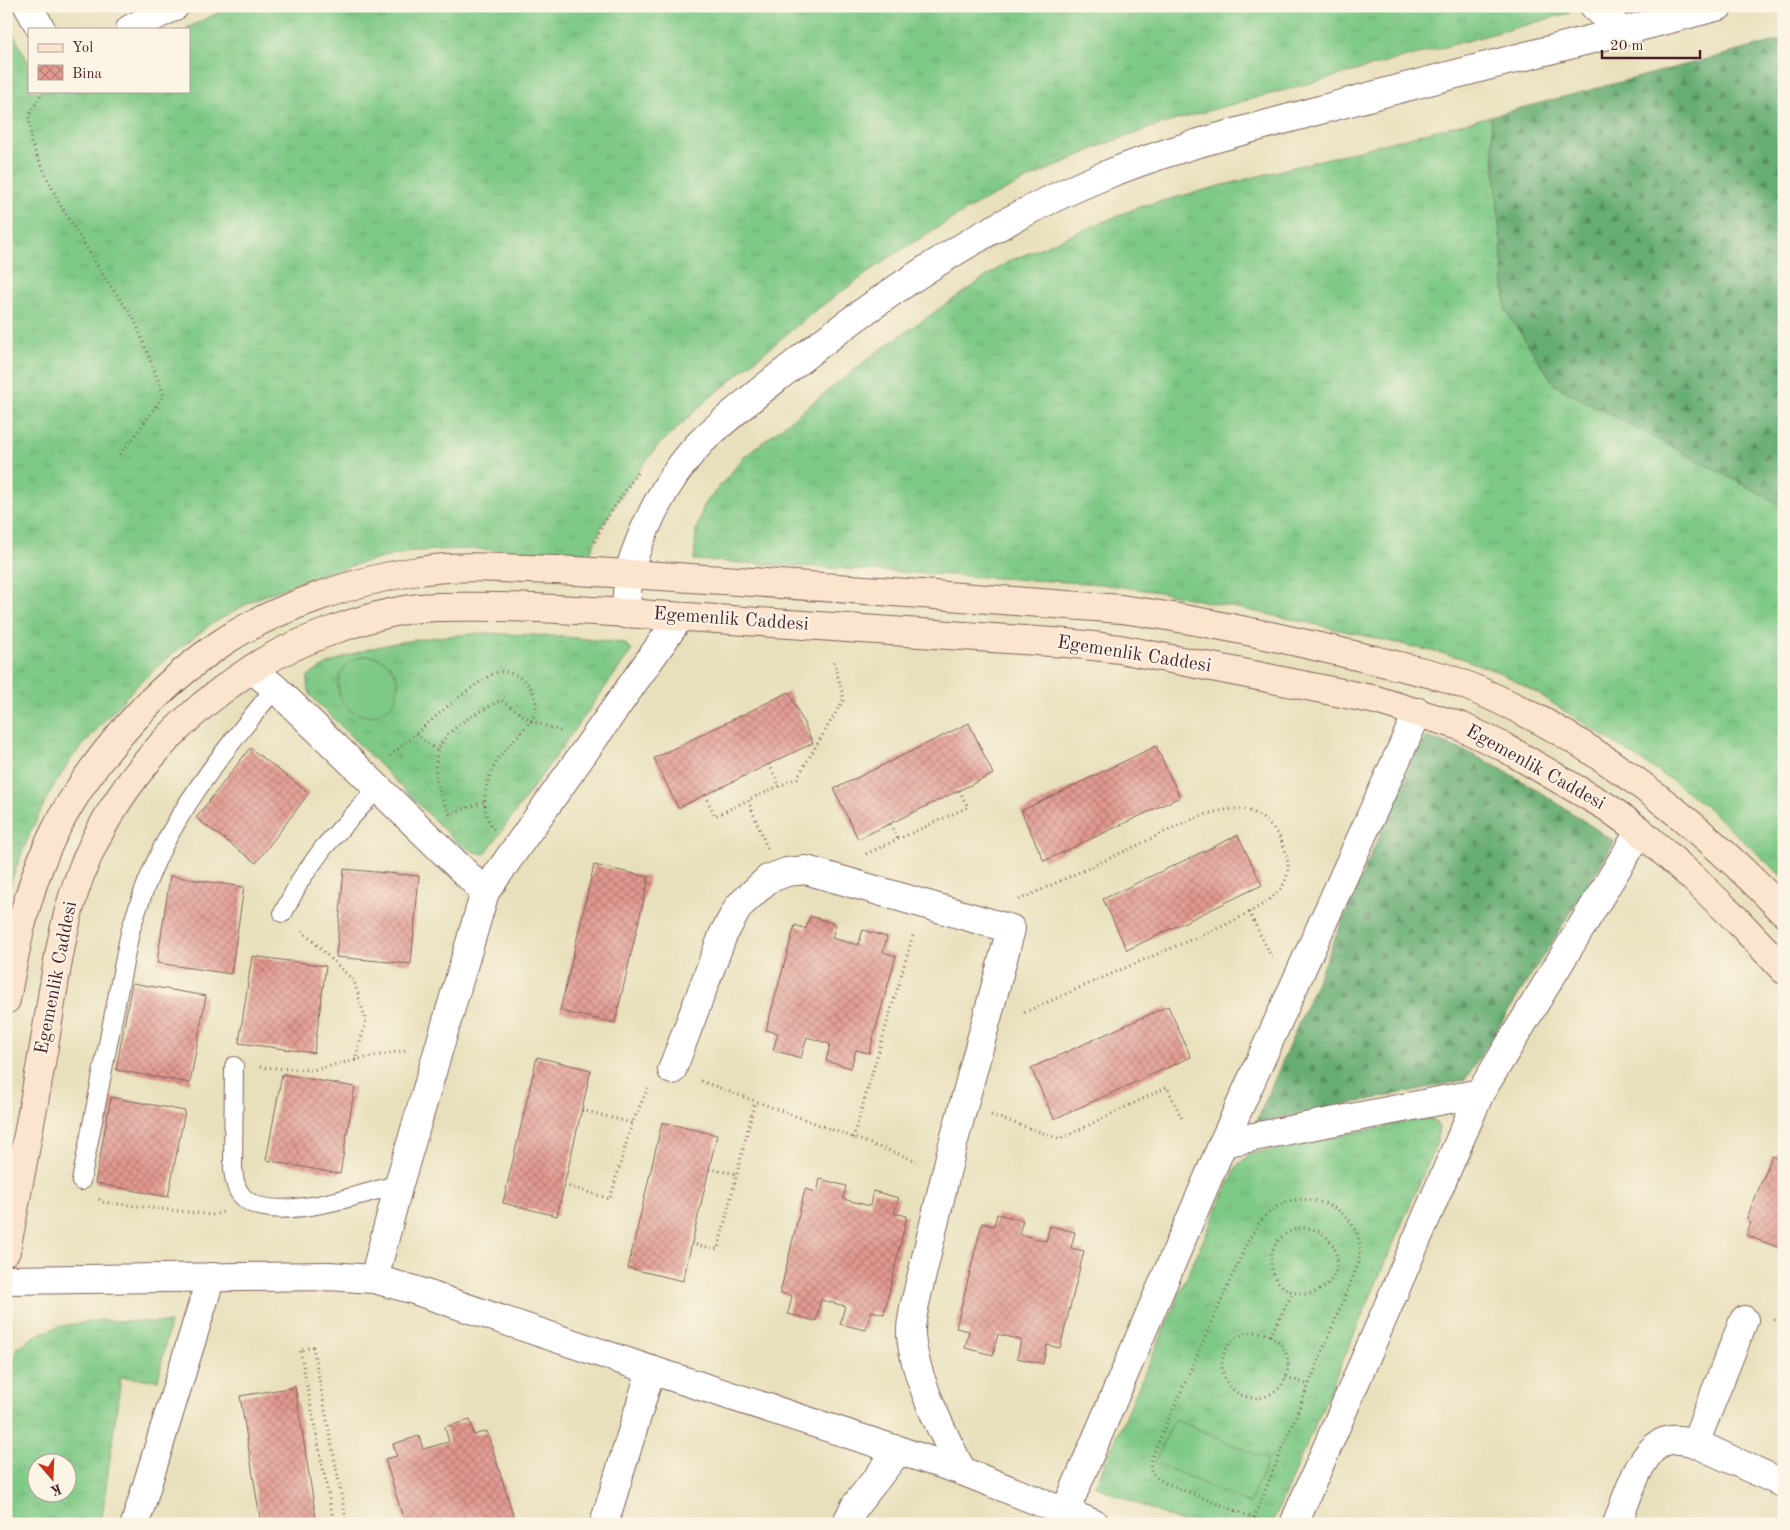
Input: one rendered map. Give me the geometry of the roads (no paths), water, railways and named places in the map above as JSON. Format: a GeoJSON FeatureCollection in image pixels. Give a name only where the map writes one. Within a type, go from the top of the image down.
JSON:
{"type":"FeatureCollection","features":[{"type":"Feature","properties":{"kind":"main road","name":"Egemenlik Caddesi"},"geometry":{"type":"LineString","coordinates":[[6,1000],[25,912],[36,874],[58,824],[98,763],[125,728],[167,687],[197,661],[225,641],[258,622],[324,595],[362,583],[420,570],[464,567],[629,574],[1121,608],[1276,636],[1444,677],[1524,710],[1585,746],[1700,832],[1749,876],[1784,912]]}},
{"type":"Feature","properties":{"kind":"main road","name":"Egemenlik Caddesi"},"geometry":{"type":"LineString","coordinates":[[6,1251],[32,1118],[61,945],[72,898],[87,857],[106,820],[130,782],[160,746],[200,708],[252,669],[282,652],[317,636],[355,622],[415,608],[445,606],[544,608],[1066,643],[1120,649],[1376,700],[1460,726],[1504,746],[1607,807],[1640,831],[1734,918],[1784,970]]}},
{"type":"Feature","properties":{"kind":"street"},"geometry":{"type":"LineString","coordinates":[[28,6],[40,28]]}},
{"type":"Feature","properties":{"kind":"street"},"geometry":{"type":"LineString","coordinates":[[132,28],[175,6]]}},
{"type":"Feature","properties":{"kind":"street"},"geometry":{"type":"LineString","coordinates":[[1594,6],[1622,32]]}},
{"type":"Feature","properties":{"kind":"street"},"geometry":{"type":"LineString","coordinates":[[625,614],[629,574],[642,537],[661,497],[679,469],[700,444],[839,328],[902,285],[1008,221],[1101,177],[1137,163],[1212,140],[1342,104],[1719,6]]}},
{"type":"Feature","properties":{"kind":"street"},"geometry":{"type":"LineString","coordinates":[[374,1279],[399,1184],[485,892],[680,617]]}},
{"type":"Feature","properties":{"kind":"street"},"geometry":{"type":"LineString","coordinates":[[252,669],[275,688],[485,892]]}},
{"type":"Feature","properties":{"kind":"street"},"geometry":{"type":"LineString","coordinates":[[1064,1518],[1223,1143],[1418,712]]}},
{"type":"Feature","properties":{"kind":"street"},"geometry":{"type":"LineString","coordinates":[[1294,1524],[1480,1094],[1640,831]]}},
{"type":"Feature","properties":{"kind":"street"},"geometry":{"type":"LineString","coordinates":[[672,1070],[723,935],[739,906],[768,879],[778,874],[806,870],[1011,928],[946,1172],[914,1308],[911,1333],[914,1354],[921,1379],[962,1471]]}},
{"type":"Feature","properties":{"kind":"street"},"geometry":{"type":"LineString","coordinates":[[1223,1143],[1480,1094]]}},
{"type":"Feature","properties":{"kind":"street"},"geometry":{"type":"LineString","coordinates":[[6,1280],[329,1276],[374,1279],[411,1289],[651,1370],[962,1471],[1064,1518],[1094,1524]]}},
{"type":"Feature","properties":{"kind":"street"},"geometry":{"type":"LineString","coordinates":[[135,1524],[211,1277]]}},
{"type":"Feature","properties":{"kind":"street"},"geometry":{"type":"LineString","coordinates":[[1695,1443],[1744,1320]]}},
{"type":"Feature","properties":{"kind":"street"},"geometry":{"type":"LineString","coordinates":[[604,1524],[651,1370]]}},
{"type":"Feature","properties":{"kind":"street"},"geometry":{"type":"LineString","coordinates":[[1617,1524],[1640,1467],[1651,1451],[1660,1444],[1670,1440],[1683,1440],[1695,1443],[1784,1484]]}},
{"type":"Feature","properties":{"kind":"street"},"geometry":{"type":"LineString","coordinates":[[846,1524],[855,1506],[899,1450]]}},
{"type":"Feature","properties":{"kind":"lane"},"geometry":{"type":"LineString","coordinates":[[81,1181],[130,932],[141,895],[168,836],[204,780],[236,735],[275,688]]}},
{"type":"Feature","properties":{"kind":"lane"},"geometry":{"type":"LineString","coordinates":[[283,913],[301,879],[372,782]]}},
{"type":"Feature","properties":{"kind":"lane"},"geometry":{"type":"LineString","coordinates":[[234,1066],[232,1168],[236,1185],[242,1197],[252,1203],[269,1208],[302,1208],[399,1184]]}}]}
